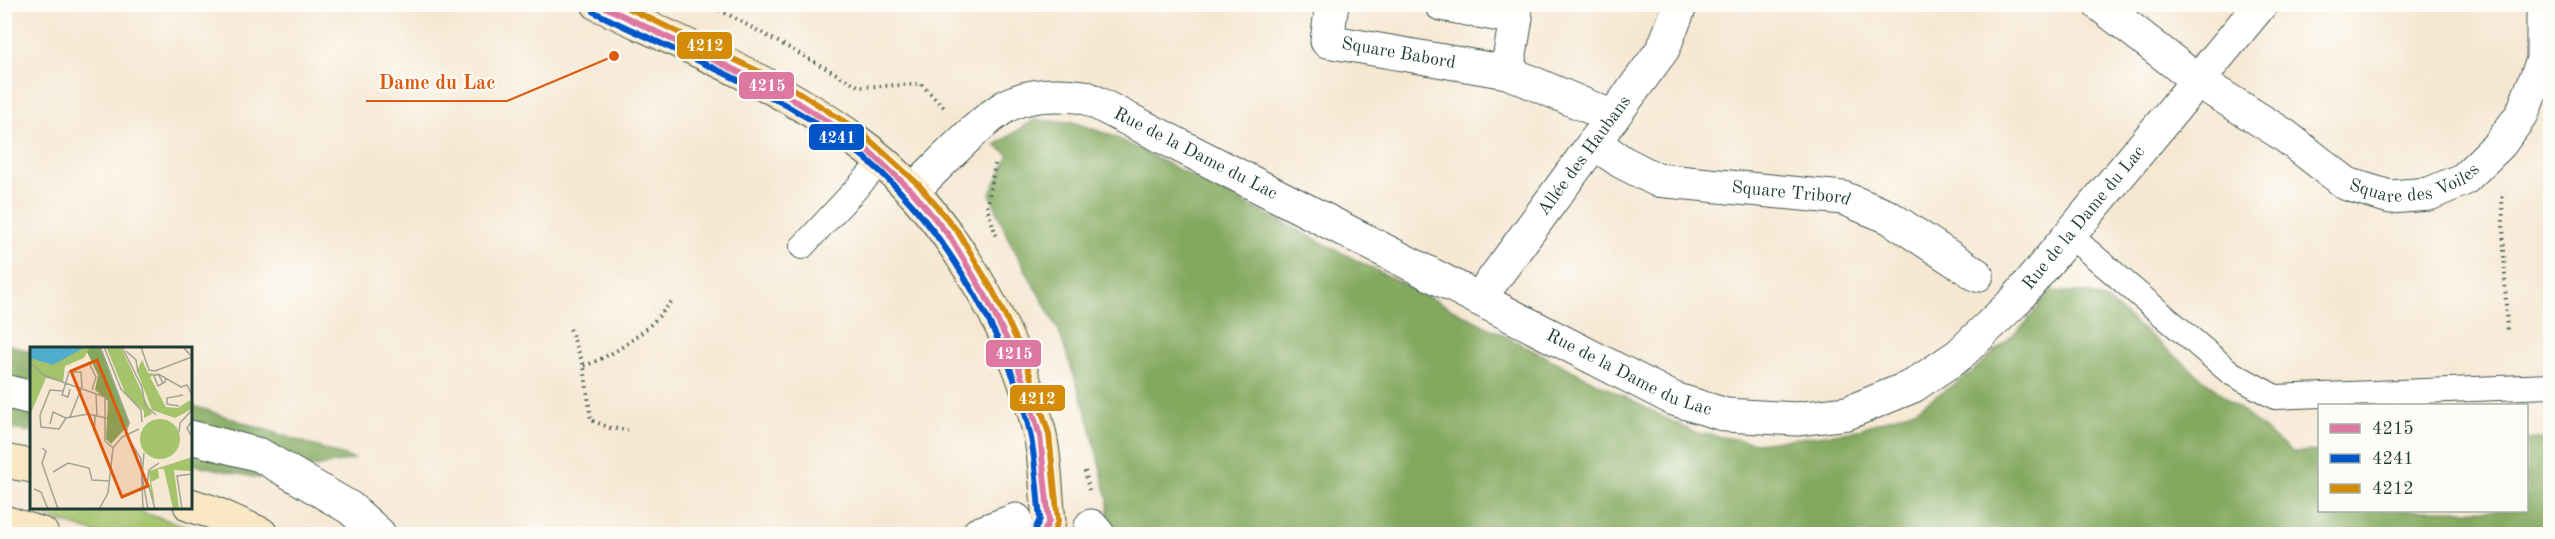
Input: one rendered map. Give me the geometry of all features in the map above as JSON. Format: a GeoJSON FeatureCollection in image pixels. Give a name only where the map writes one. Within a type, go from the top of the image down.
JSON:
{"type":"FeatureCollection","features":[{"type":"Feature","properties":{"kind":"street"},"geometry":{"type":"LineString","coordinates":[[598,4],[784,94],[857,140],[912,191],[950,237],[985,295],[1014,356],[1040,436],[1039,528],[978,534]]}},
{"type":"Feature","properties":{"kind":"street","name":"Square Babord"},"geometry":{"type":"LineString","coordinates":[[1332,4],[1327,41],[1507,72],[1613,117]]}},
{"type":"Feature","properties":{"kind":"street"},"geometry":{"type":"LineString","coordinates":[[1441,4],[1516,18],[1507,72]]}},
{"type":"Feature","properties":{"kind":"street","name":"Allée des Haubans"},"geometry":{"type":"LineString","coordinates":[[1479,299],[1664,49],[1681,4]]}},
{"type":"Feature","properties":{"kind":"street","name":"Square des Voiles"},"geometry":{"type":"LineString","coordinates":[[2099,4],[2198,81],[2284,135],[2347,184],[2390,197],[2429,194],[2464,179],[2500,144],[2522,114],[2542,60],[2543,4]]}},
{"type":"Feature","properties":{"kind":"street","name":"Rue de la Dame du Lac"},"geometry":{"type":"LineString","coordinates":[[912,191],[972,135],[1009,105],[1054,94],[1085,97],[1674,399],[1726,415],[1797,419],[1847,413],[1913,386],[1959,355],[2014,302],[2068,234],[2261,4]]}},
{"type":"Feature","properties":{"kind":"street","name":"Square Tribord"},"geometry":{"type":"LineString","coordinates":[[1594,143],[1622,162],[1657,180],[1852,201],[1889,217],[1977,275]]}},
{"type":"Feature","properties":{"kind":"street"},"geometry":{"type":"LineString","coordinates":[[4,391],[30,398]]}},
{"type":"Feature","properties":{"kind":"street"},"geometry":{"type":"LineString","coordinates":[[192,437],[261,454],[350,508],[379,534]]}},
{"type":"Feature","properties":{"kind":"street"},"geometry":{"type":"LineString","coordinates":[[4,461],[30,466]]}},
{"type":"Feature","properties":{"kind":"street"},"geometry":{"type":"LineString","coordinates":[[192,506],[261,534]]}},
{"type":"Feature","properties":{"kind":"street"},"geometry":{"type":"LineString","coordinates":[[4,522],[42,534]]}},
{"type":"Feature","properties":{"kind":"lane"},"geometry":{"type":"LineString","coordinates":[[802,247],[881,162]]}},
{"type":"Feature","properties":{"kind":"lane"},"geometry":{"type":"LineString","coordinates":[[2068,234],[2231,373],[2275,397],[2550,386]]}},
{"type":"Feature","properties":{"kind":"path"},"geometry":{"type":"LineString","coordinates":[[2500,144],[2507,332]]}},
{"type":"Feature","properties":{"kind":"path"},"geometry":{"type":"LineString","coordinates":[[584,366],[625,346],[653,325],[673,300]]}},
{"type":"Feature","properties":{"kind":"path"},"geometry":{"type":"LineString","coordinates":[[570,329],[584,366],[591,420],[610,428],[628,430]]}},
{"type":"Feature","properties":{"kind":"green space"},"geometry":{"type":"Polygon","coordinates":[[[1034,120],[1073,122],[1115,137],[1693,432],[1757,443],[1850,432],[1915,410],[1972,372],[2026,323],[2050,291],[2088,293],[2109,302],[2292,452],[2318,451],[2318,512],[2528,512],[2528,440],[2550,438],[2550,534],[1108,534],[1108,500],[1089,421],[1059,331],[1007,236],[990,193],[1009,155],[995,145],[1034,120]]]}},
{"type":"Feature","properties":{"kind":"green space"},"geometry":{"type":"Polygon","coordinates":[[[4,343],[30,352],[30,432],[5,428],[4,343]]]}},
{"type":"Feature","properties":{"kind":"green space"},"geometry":{"type":"Polygon","coordinates":[[[192,405],[354,459],[258,478],[192,464],[192,405]]]}},
{"type":"Feature","properties":{"kind":"green space"},"geometry":{"type":"Polygon","coordinates":[[[40,509],[132,509],[210,534],[100,534],[41,515],[40,509]]]}},
{"type":"Feature","properties":{"kind":"transit line","name":"4215"},"geometry":{"type":"LineString","coordinates":[[599,4],[784,94],[857,140],[912,191],[950,237],[985,295],[1015,356],[1040,436],[1049,521],[1043,534]]}},
{"type":"Feature","properties":{"kind":"transit line","name":"4212"},"geometry":{"type":"LineString","coordinates":[[620,4],[789,86],[862,133],[919,185],[958,232],[993,291],[1023,353],[1049,434],[1058,521],[1053,534]]}},
{"type":"Feature","properties":{"kind":"transit line","name":"4241"},"geometry":{"type":"LineString","coordinates":[[594,12],[759,90],[790,108],[851,147],[882,173],[911,204],[939,239],[965,278],[1006,358],[1021,399],[1031,438],[1040,519],[1035,530]]}},
{"type":"Feature","properties":{"kind":"place","name":"Dame du Lac"},"geometry":{"type":"Point","coordinates":[614,56]}}]}
